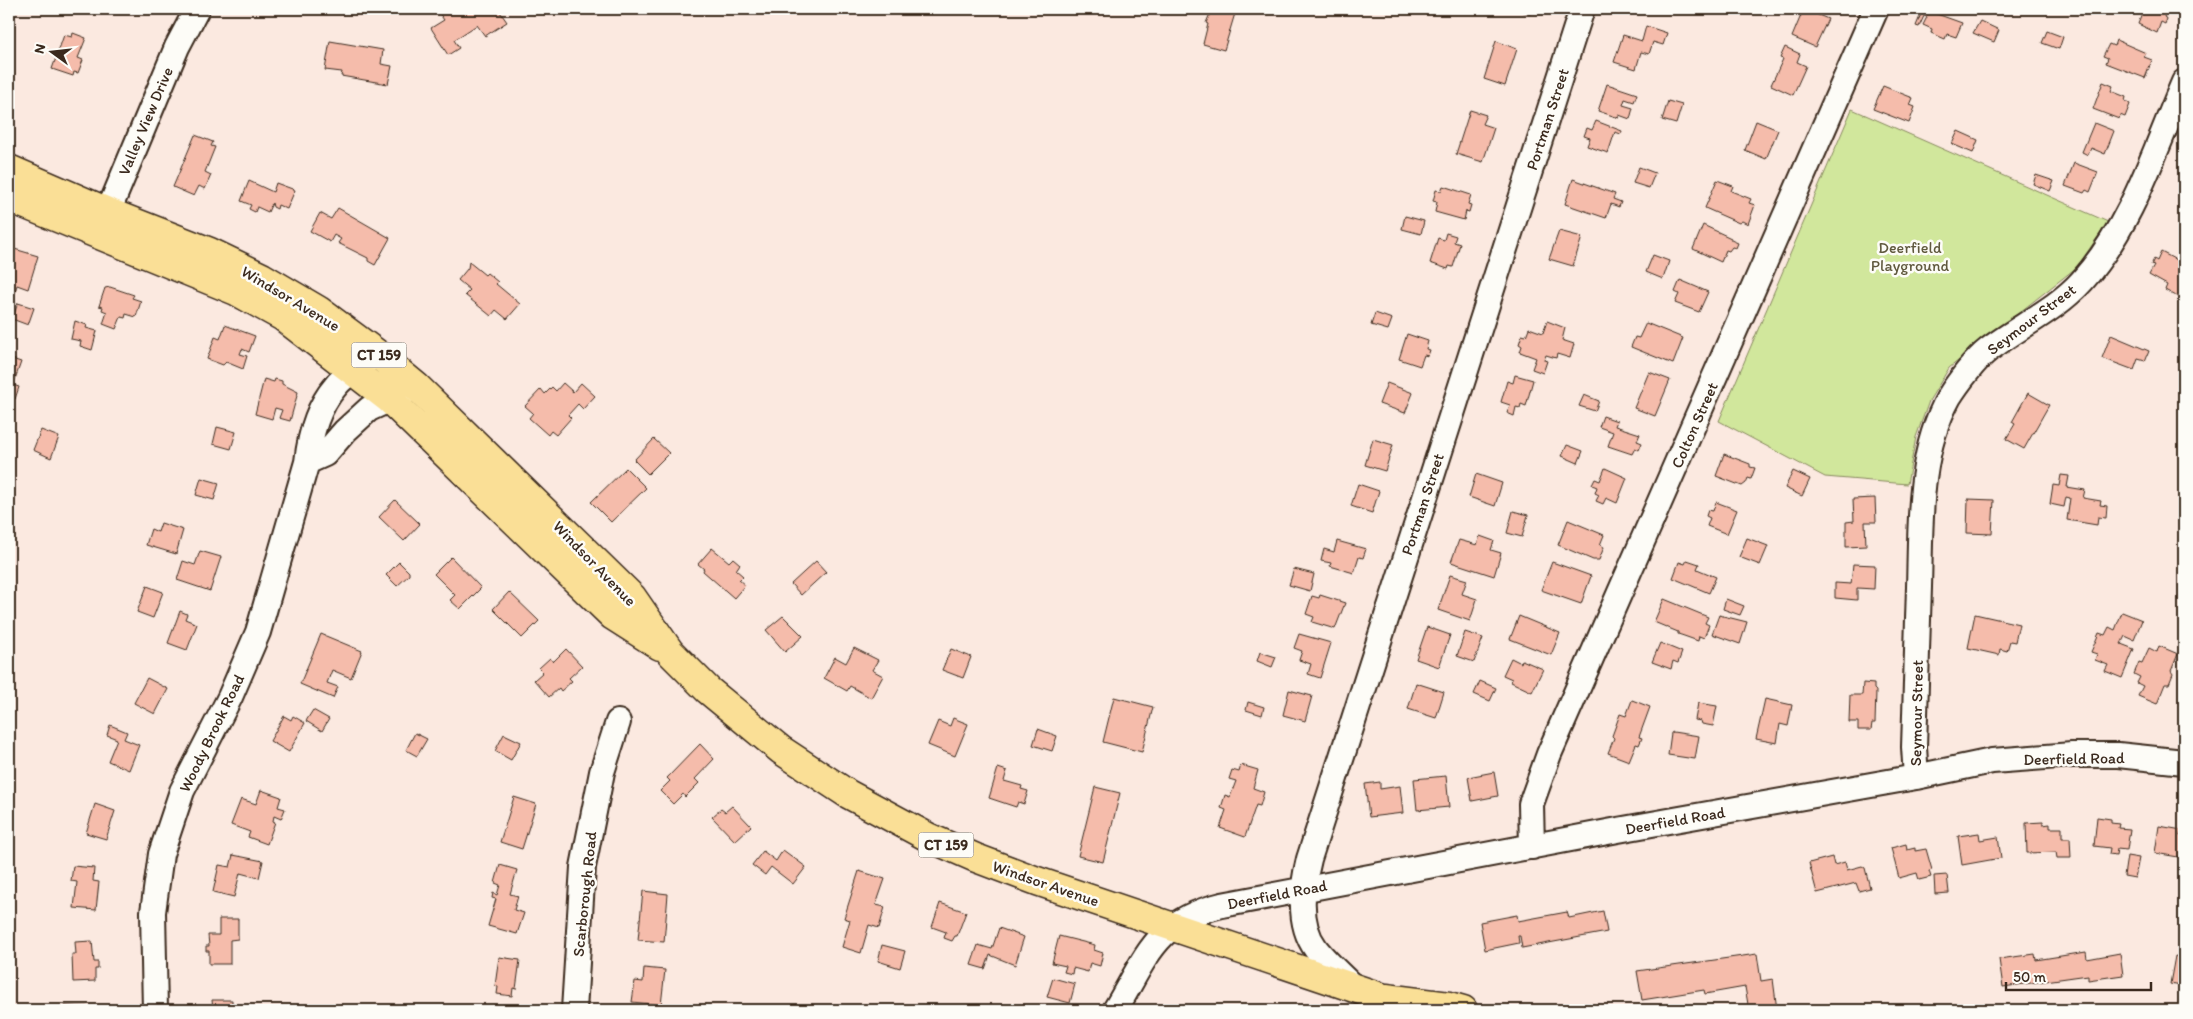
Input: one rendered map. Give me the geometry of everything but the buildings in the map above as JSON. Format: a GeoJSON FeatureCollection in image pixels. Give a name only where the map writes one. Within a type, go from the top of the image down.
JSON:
{"type":"FeatureCollection","features":[{"type":"Feature","properties":{"kind":"main road","name":"Windsor Avenue"},"geometry":{"type":"LineString","coordinates":[[9,168],[103,223],[236,290],[283,317],[355,370],[389,399],[613,616],[670,652]]}},
{"type":"Feature","properties":{"kind":"main road","name":"Windsor Avenue"},"geometry":{"type":"LineString","coordinates":[[9,198],[210,252],[262,277],[318,310],[376,352],[417,387],[632,598],[670,652],[726,706],[782,750],[848,794],[928,837],[984,861],[1395,1004],[1449,1006],[1463,1010]]}},
{"type":"Feature","properties":{"kind":"street","name":"Valley View Drive"},"geometry":{"type":"LineString","coordinates":[[103,223],[177,46],[197,9]]}},
{"type":"Feature","properties":{"kind":"street","name":"Portman Street"},"geometry":{"type":"LineString","coordinates":[[1355,989],[1319,952],[1310,938],[1304,913],[1303,889],[1307,865],[1582,9]]}},
{"type":"Feature","properties":{"kind":"street","name":"Colton Street"},"geometry":{"type":"LineString","coordinates":[[1532,847],[1531,804],[1550,754],[1876,9]]}},
{"type":"Feature","properties":{"kind":"street","name":"Seymour Street"},"geometry":{"type":"LineString","coordinates":[[1916,777],[1914,747],[1922,494],[1930,444],[1937,423],[1950,396],[1986,352],[2055,304],[2081,282],[2099,261],[2129,212],[2184,82]]}},
{"type":"Feature","properties":{"kind":"street","name":"Woody Brook Road"},"geometry":{"type":"LineString","coordinates":[[155,1010],[153,912],[161,854],[182,791],[230,697],[258,632],[308,462],[310,440],[317,415],[335,386],[376,352]]}},
{"type":"Feature","properties":{"kind":"street"},"geometry":{"type":"LineString","coordinates":[[308,462],[325,454],[345,431],[369,409],[417,387]]}},
{"type":"Feature","properties":{"kind":"street","name":"Scarborough Road"},"geometry":{"type":"LineString","coordinates":[[574,1010],[583,867],[602,772],[618,722]]}},
{"type":"Feature","properties":{"kind":"street","name":"Deerfield Road"},"geometry":{"type":"LineString","coordinates":[[1116,1010],[1149,950],[1162,934],[1186,917],[1212,907],[1916,777],[1992,761],[2035,757],[2118,755],[2184,762]]}},
{"type":"Feature","properties":{"kind":"green space","name":"Deerfield Playground"},"geometry":{"type":"Polygon","coordinates":[[[1852,109],[2108,222],[2077,267],[1949,368],[1929,401],[1916,437],[1907,484],[1825,477],[1719,421],[1852,109]]]}}]}
